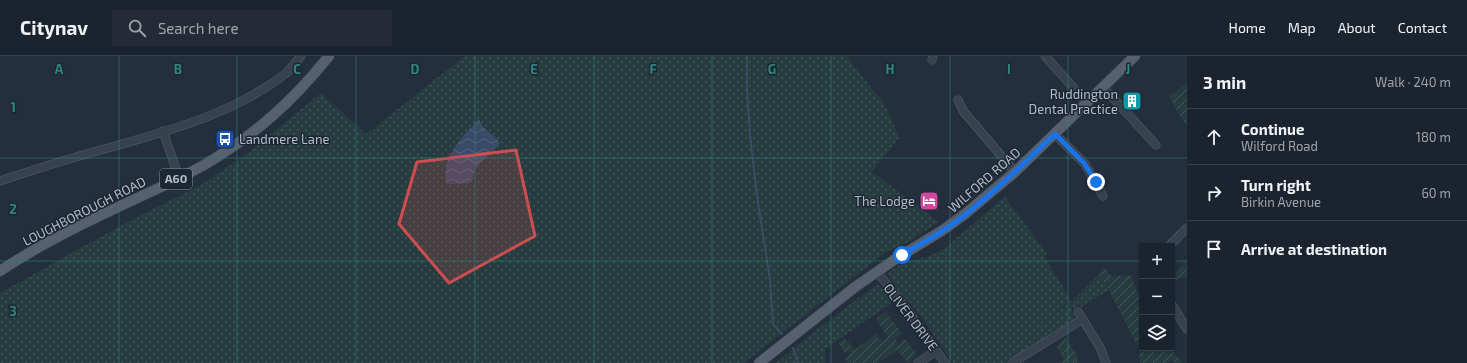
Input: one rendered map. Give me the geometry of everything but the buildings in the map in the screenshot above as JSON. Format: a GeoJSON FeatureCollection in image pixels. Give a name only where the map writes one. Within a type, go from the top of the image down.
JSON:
{"type":"FeatureCollection","features":[{"type":"Feature","properties":{"kind":"main road","name":"LOUGHBOROUGH ROAD"},"geometry":{"type":"LineString","coordinates":[[0,271],[20,257],[50,240],[179,178],[219,155],[260,127],[293,98],[329,56]]}},
{"type":"Feature","properties":{"kind":"main road","name":"WILFORD ROAD"},"geometry":{"type":"LineString","coordinates":[[759,363],[855,287],[954,223],[1015,172],[1135,56]]}},
{"type":"Feature","properties":{"kind":"street"},"geometry":{"type":"LineString","coordinates":[[0,182],[54,163],[163,131],[225,110],[251,97],[286,74],[301,56]]}},
{"type":"Feature","properties":{"kind":"street"},"geometry":{"type":"LineString","coordinates":[[1045,56],[1087,102]]}},
{"type":"Feature","properties":{"kind":"street"},"geometry":{"type":"LineString","coordinates":[[1103,87],[1156,145]]}},
{"type":"Feature","properties":{"kind":"street"},"geometry":{"type":"LineString","coordinates":[[958,100],[964,112],[1015,172]]}},
{"type":"Feature","properties":{"kind":"street"},"geometry":{"type":"LineString","coordinates":[[163,131],[179,178]]}},
{"type":"Feature","properties":{"kind":"street"},"geometry":{"type":"LineString","coordinates":[[1055,134],[1085,164],[1103,196]]}},
{"type":"Feature","properties":{"kind":"street"},"geometry":{"type":"LineString","coordinates":[[1172,243],[1187,228]]}},
{"type":"Feature","properties":{"kind":"street","name":"OLIVER DRIVE"},"geometry":{"type":"LineString","coordinates":[[877,272],[906,308],[945,363]]}},
{"type":"Feature","properties":{"kind":"street"},"geometry":{"type":"LineString","coordinates":[[1175,310],[1187,329]]}},
{"type":"Feature","properties":{"kind":"street"},"geometry":{"type":"LineString","coordinates":[[1078,312],[1100,347],[1106,363]]}},
{"type":"Feature","properties":{"kind":"street"},"geometry":{"type":"LineString","coordinates":[[1012,363],[1083,319]]}},
{"type":"Feature","properties":{"kind":"street"},"geometry":{"type":"LineString","coordinates":[[918,363],[936,350]]}},
{"type":"Feature","properties":{"kind":"highlighted area"},"geometry":{"type":"Polygon","coordinates":[[[516,150],[535,236],[449,283],[399,224],[417,162],[516,150]]]}},
{"type":"Feature","properties":{"kind":"green space"},"geometry":{"type":"Polygon","coordinates":[[[465,56],[847,56],[885,104],[899,138],[872,172],[939,222],[910,241],[886,252],[744,363],[0,363],[0,293],[122,225],[203,184],[248,153],[321,93],[366,134],[465,56]]]}},
{"type":"Feature","properties":{"kind":"green space"},"geometry":{"type":"Polygon","coordinates":[[[1187,82],[1187,127],[1169,97],[1187,82]]]}},
{"type":"Feature","properties":{"kind":"green space"},"geometry":{"type":"Polygon","coordinates":[[[1004,195],[1047,254],[1044,256],[1071,301],[1021,337],[1070,303],[1099,274],[1109,290],[1081,307],[1080,305],[1071,310],[1074,320],[1005,363],[953,363],[928,326],[892,282],[888,273],[908,259],[910,261],[927,257],[944,249],[1004,197],[1004,195]]]}},
{"type":"Feature","properties":{"kind":"green space"},"geometry":{"type":"Polygon","coordinates":[[[1187,259],[1187,279],[1186,277],[1183,279],[1182,277],[1175,280],[1175,273],[1187,259]]]}},
{"type":"Feature","properties":{"kind":"green space"},"geometry":{"type":"Polygon","coordinates":[[[1104,267],[1112,276],[1131,275],[1139,294],[1139,349],[1109,290],[1099,274],[1104,267]]]}},
{"type":"Feature","properties":{"kind":"green space"},"geometry":{"type":"Polygon","coordinates":[[[876,285],[879,285],[893,302],[825,349],[825,363],[776,363],[815,331],[876,285]]]}},
{"type":"Feature","properties":{"kind":"green space"},"geometry":{"type":"Polygon","coordinates":[[[886,312],[902,334],[895,338],[899,344],[905,339],[917,354],[908,363],[897,350],[878,363],[847,363],[844,358],[850,354],[848,351],[842,355],[844,353],[839,343],[844,339],[848,341],[855,350],[877,332],[877,336],[882,342],[888,337],[877,321],[877,318],[886,312]]]}},
{"type":"Feature","properties":{"kind":"green space"},"geometry":{"type":"Polygon","coordinates":[[[1065,337],[1078,356],[1077,359],[1079,363],[1060,363],[1064,360],[1057,347],[1065,337]]]}},
{"type":"Feature","properties":{"kind":"green space"},"geometry":{"type":"Polygon","coordinates":[[[1139,351],[1173,351],[1182,363],[1173,363],[1175,362],[1173,359],[1167,363],[1140,363],[1139,351]]]}},
{"type":"Feature","properties":{"kind":"water"},"geometry":{"type":"Polygon","coordinates":[[[479,119],[485,129],[500,143],[475,170],[471,183],[446,183],[445,173],[450,156],[460,140],[479,119]]]}},
{"type":"Feature","properties":{"kind":"waterway"},"geometry":{"type":"LineString","coordinates":[[747,56],[747,89],[750,135],[757,196],[770,280],[773,324],[782,334]]}},
{"type":"Feature","properties":{"kind":"waterway"},"geometry":{"type":"LineString","coordinates":[[793,348],[798,363]]}},
{"type":"Feature","properties":{"kind":"place","name":"Ruddington Dental Practice"},"geometry":{"type":"Point","coordinates":[1132,101]}},
{"type":"Feature","properties":{"kind":"place","name":"Landmere Lane"},"geometry":{"type":"Point","coordinates":[225,139]}},
{"type":"Feature","properties":{"kind":"place","name":"The Lodge"},"geometry":{"type":"Point","coordinates":[929,201]}},
{"type":"Feature","properties":{"kind":"route"},"geometry":{"type":"LineString","coordinates":[[902,255],[954,223],[1015,172],[1055,134],[1084,163],[1096,182]]}}]}
